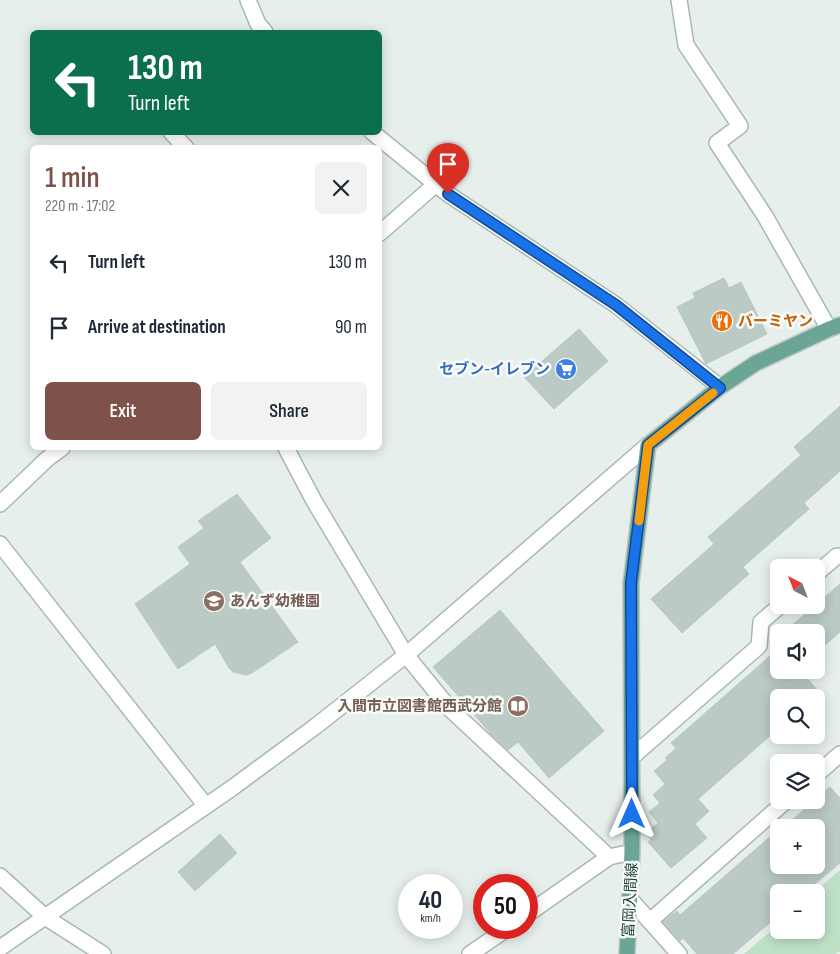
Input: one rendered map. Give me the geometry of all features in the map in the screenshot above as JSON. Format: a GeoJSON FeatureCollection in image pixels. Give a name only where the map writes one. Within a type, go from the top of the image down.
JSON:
{"type":"FeatureCollection","features":[{"type":"Feature","properties":{"kind":"main road"},"geometry":{"type":"LineString","coordinates":[[648,445],[720,388],[756,363],[834,327]]}},
{"type":"Feature","properties":{"kind":"main road","name":"富岡入間線"},"geometry":{"type":"LineString","coordinates":[[627,954],[632,852],[631,583],[648,445]]}},
{"type":"Feature","properties":{"kind":"street"},"geometry":{"type":"LineString","coordinates":[[248,0],[258,24],[263,30]]}},
{"type":"Feature","properties":{"kind":"street"},"geometry":{"type":"LineString","coordinates":[[679,0],[686,45],[740,126],[717,143],[834,327]]}},
{"type":"Feature","properties":{"kind":"street"},"geometry":{"type":"LineString","coordinates":[[175,135],[183,145]]}},
{"type":"Feature","properties":{"kind":"street"},"geometry":{"type":"LineString","coordinates":[[376,135],[448,194],[616,305],[720,388]]}},
{"type":"Feature","properties":{"kind":"street"},"geometry":{"type":"LineString","coordinates":[[382,231],[436,184]]}},
{"type":"Feature","properties":{"kind":"street"},"geometry":{"type":"LineString","coordinates":[[0,948],[206,806],[316,726],[406,655],[648,445]]}},
{"type":"Feature","properties":{"kind":"street"},"geometry":{"type":"LineString","coordinates":[[0,504],[47,458],[59,450]]}},
{"type":"Feature","properties":{"kind":"street"},"geometry":{"type":"LineString","coordinates":[[287,450],[314,501],[406,655],[450,709],[609,857]]}},
{"type":"Feature","properties":{"kind":"street"},"geometry":{"type":"LineString","coordinates":[[0,544],[206,806]]}},
{"type":"Feature","properties":{"kind":"street"},"geometry":{"type":"LineString","coordinates":[[825,566],[837,556]]}},
{"type":"Feature","properties":{"kind":"street"},"geometry":{"type":"LineString","coordinates":[[632,757],[759,646],[761,622],[770,614]]}},
{"type":"Feature","properties":{"kind":"street"},"geometry":{"type":"LineString","coordinates":[[825,767],[840,754]]}},
{"type":"Feature","properties":{"kind":"street"},"geometry":{"type":"LineString","coordinates":[[650,921],[777,809]]}},
{"type":"Feature","properties":{"kind":"street"},"geometry":{"type":"LineString","coordinates":[[538,907],[609,857],[632,852]]}},
{"type":"Feature","properties":{"kind":"street"},"geometry":{"type":"LineString","coordinates":[[0,876],[45,916],[103,954]]}},
{"type":"Feature","properties":{"kind":"street"},"geometry":{"type":"LineString","coordinates":[[630,899],[678,954]]}},
{"type":"Feature","properties":{"kind":"street"},"geometry":{"type":"LineString","coordinates":[[470,954],[492,939]]}},
{"type":"Feature","properties":{"kind":"green space"},"geometry":{"type":"Polygon","coordinates":[[[840,870],[840,951],[836,954],[744,954],[770,932],[770,939],[825,939],[825,884],[823,884],[840,870]]]}},
{"type":"Feature","properties":{"kind":"building","name":"バーミヤン"},"geometry":{"type":"Polygon","coordinates":[[[724,278],[729,288],[741,282],[767,334],[706,364],[677,307],[695,298],[693,293],[724,278]]]}},
{"type":"Feature","properties":{"kind":"building","name":"セブン-イレブン"},"geometry":{"type":"Polygon","coordinates":[[[579,329],[608,361],[554,409],[524,377],[579,329]]]}},
{"type":"Feature","properties":{"kind":"building"},"geometry":{"type":"Polygon","coordinates":[[[840,406],[840,471],[804,503],[809,509],[743,567],[749,574],[682,633],[651,599],[714,544],[708,537],[801,455],[794,447],[840,406]]]}},
{"type":"Feature","properties":{"kind":"building"},"geometry":{"type":"Polygon","coordinates":[[[237,494],[271,538],[240,562],[298,642],[252,673],[246,675],[233,672],[229,668],[215,644],[178,669],[135,604],[190,564],[178,547],[204,528],[198,521],[237,494]]]}},
{"type":"Feature","properties":{"kind":"building"},"geometry":{"type":"Polygon","coordinates":[[[840,584],[840,632],[825,645],[825,624],[793,624],[805,614],[825,614],[825,597],[840,584]]]}},
{"type":"Feature","properties":{"kind":"building"},"geometry":{"type":"Polygon","coordinates":[[[500,610],[604,731],[549,778],[518,742],[508,750],[491,734],[433,667],[500,610]]]}},
{"type":"Feature","properties":{"kind":"building"},"geometry":{"type":"Polygon","coordinates":[[[770,656],[770,679],[808,679],[816,689],[770,689],[770,736],[698,799],[709,811],[695,824],[707,838],[671,868],[648,842],[651,839],[646,833],[658,823],[649,812],[660,803],[653,795],[665,784],[654,771],[667,760],[665,758],[676,748],[671,743],[770,656]]]}},
{"type":"Feature","properties":{"kind":"building"},"geometry":{"type":"Polygon","coordinates":[[[830,787],[840,798],[840,863],[815,884],[770,884],[770,923],[733,954],[697,954],[683,938],[680,941],[663,922],[677,911],[680,915],[770,837],[770,874],[825,874],[825,819],[793,819],[805,809],[825,809],[825,791],[830,787]]]}},
{"type":"Feature","properties":{"kind":"building"},"geometry":{"type":"Polygon","coordinates":[[[220,834],[237,853],[195,891],[178,872],[220,834]]]}},
{"type":"Feature","properties":{"kind":"slow traffic"},"geometry":{"type":"LineString","coordinates":[[639,521],[648,445],[713,393]]}},
{"type":"Feature","properties":{"kind":"place","name":"バーミヤン"},"geometry":{"type":"Point","coordinates":[722,321]}},
{"type":"Feature","properties":{"kind":"place","name":"セブン-イレブン"},"geometry":{"type":"Point","coordinates":[566,369]}},
{"type":"Feature","properties":{"kind":"place","name":"あんず幼稚園"},"geometry":{"type":"Point","coordinates":[214,601]}},
{"type":"Feature","properties":{"kind":"place","name":"入間市立図書館西武分館"},"geometry":{"type":"Point","coordinates":[518,706]}},
{"type":"Feature","properties":{"kind":"route"},"geometry":{"type":"LineString","coordinates":[[448,194],[616,305],[720,388],[648,445],[631,583],[632,814]]}}]}
